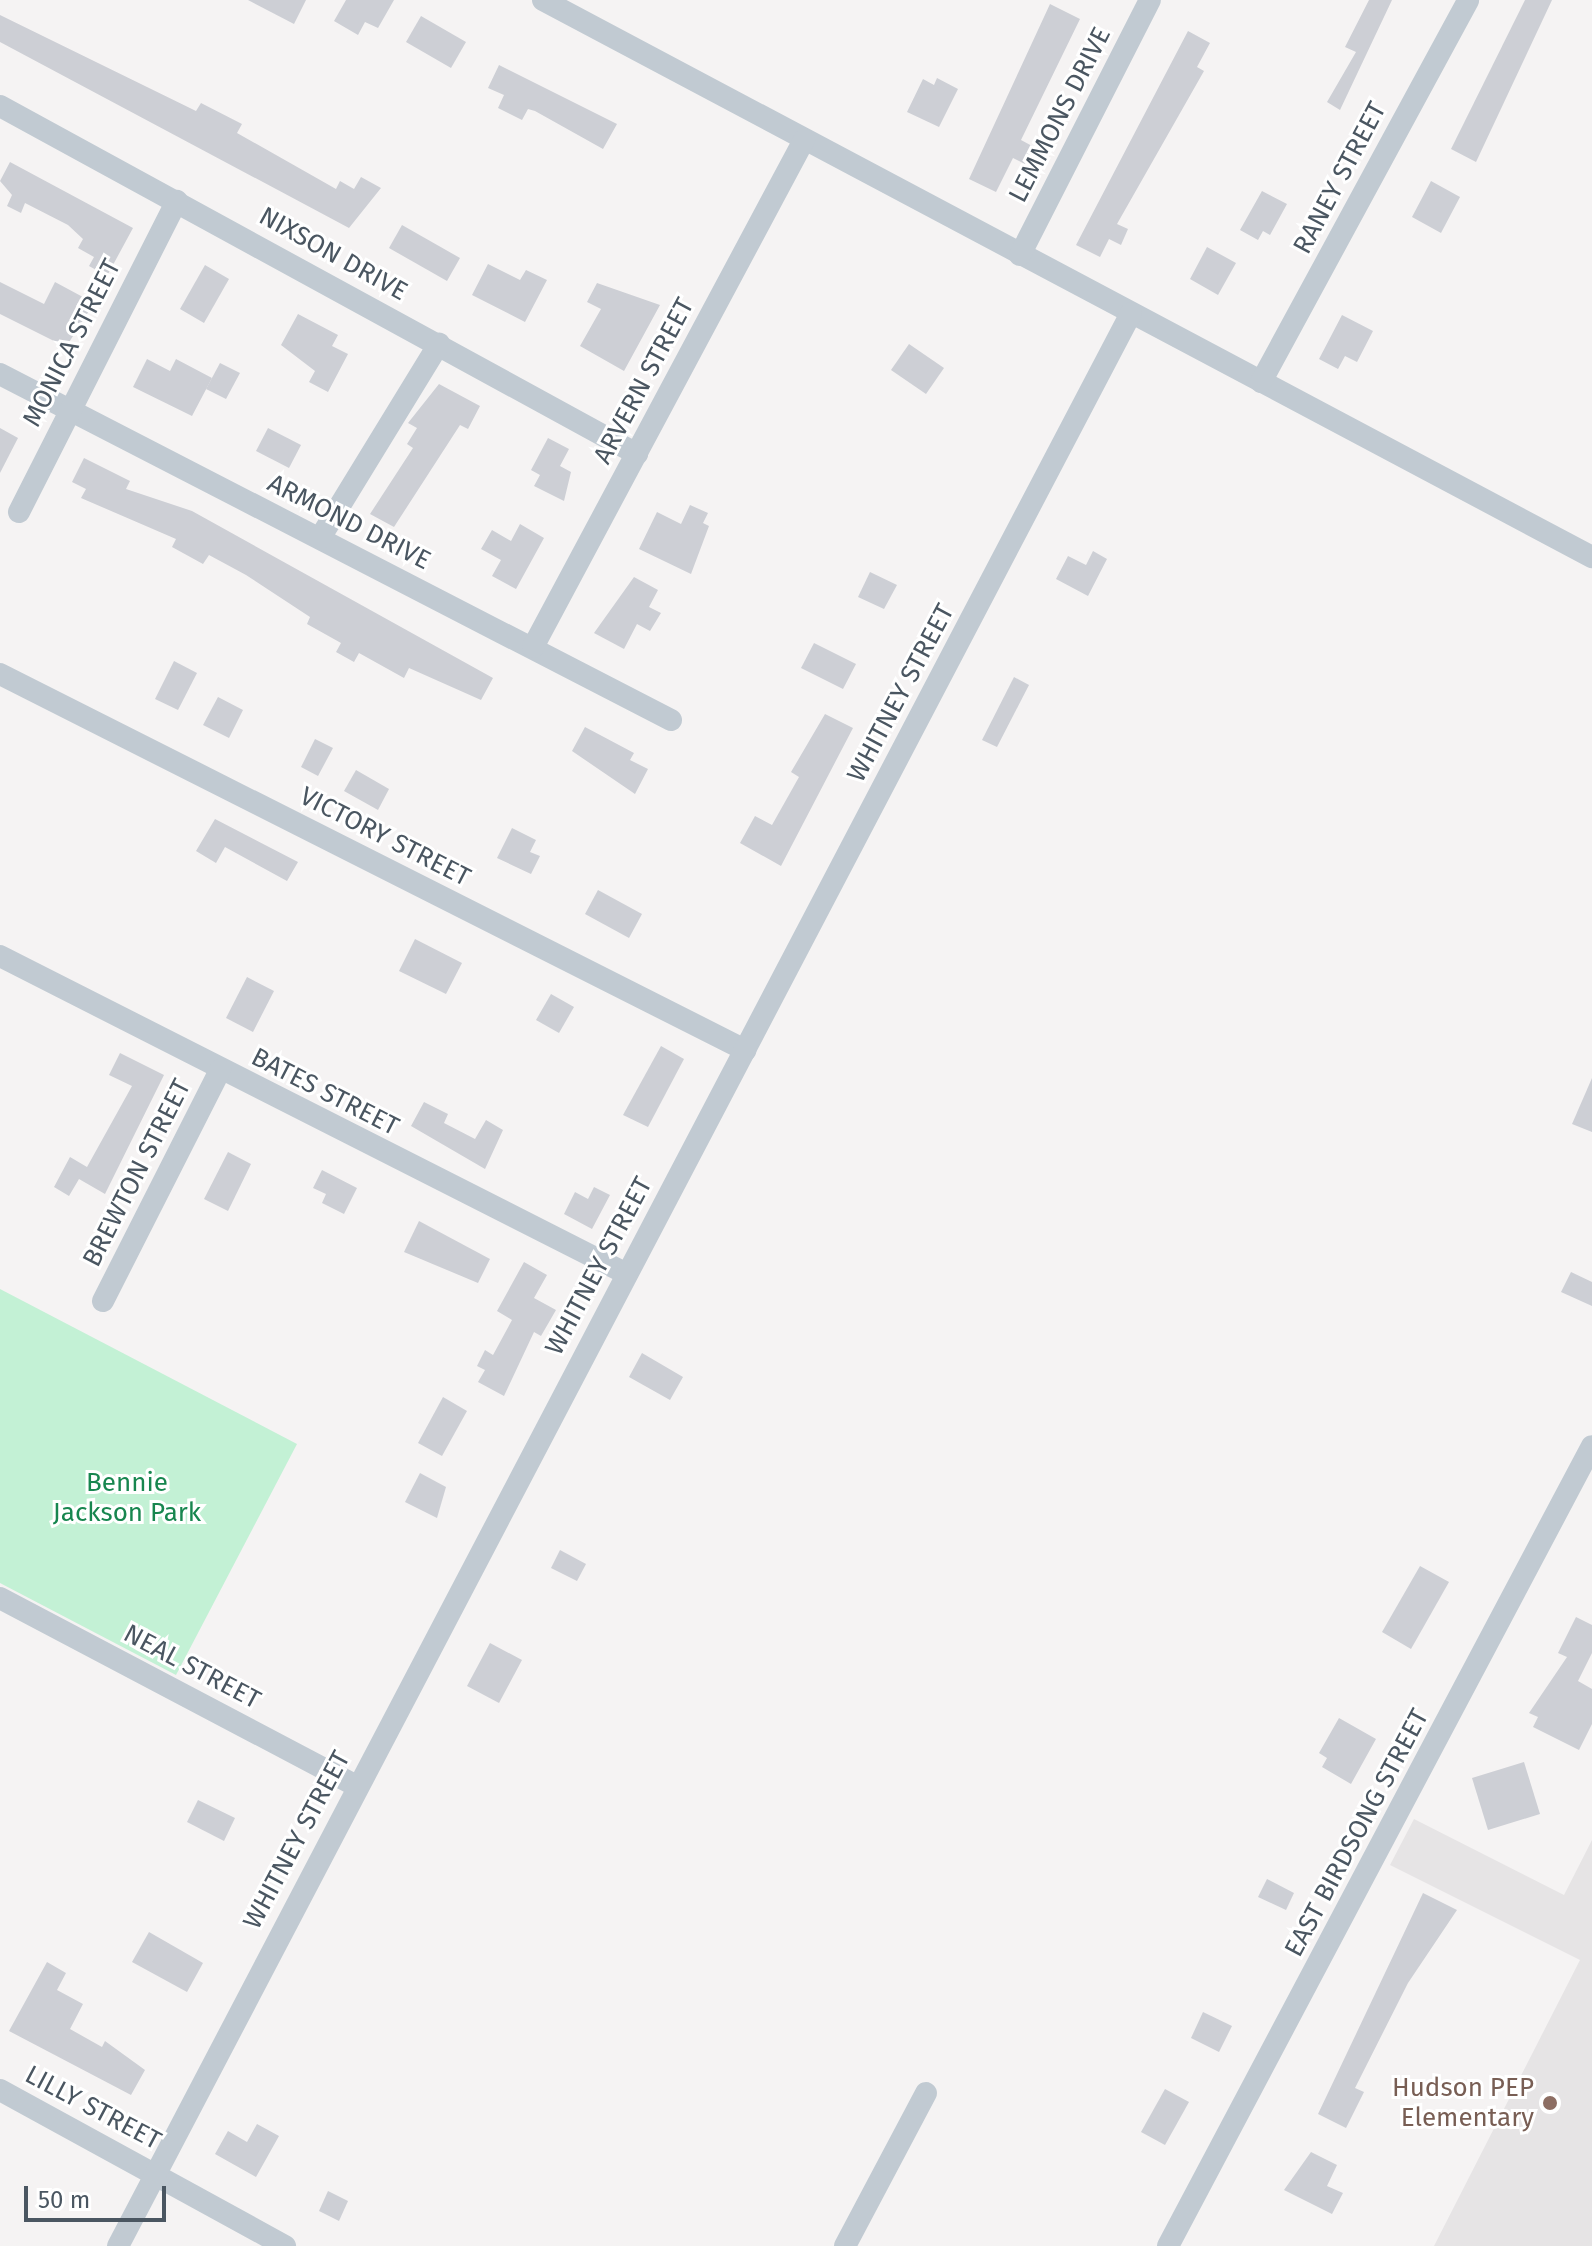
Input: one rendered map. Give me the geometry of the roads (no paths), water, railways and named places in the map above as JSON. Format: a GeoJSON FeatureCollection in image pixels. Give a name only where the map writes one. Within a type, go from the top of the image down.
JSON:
{"type":"FeatureCollection","features":[{"type":"Feature","properties":{"kind":"street"},"geometry":{"type":"LineString","coordinates":[[545,0],[1592,557]]}},
{"type":"Feature","properties":{"kind":"street","name":"LEMMONS DRIVE"},"geometry":{"type":"LineString","coordinates":[[1020,255],[1150,0]]}},
{"type":"Feature","properties":{"kind":"street","name":"RANEY STREET"},"geometry":{"type":"LineString","coordinates":[[1261,382],[1468,0]]}},
{"type":"Feature","properties":{"kind":"street","name":"NIXSON DRIVE"},"geometry":{"type":"LineString","coordinates":[[0,106],[637,454]]}},
{"type":"Feature","properties":{"kind":"street","name":"ARVERN STREET"},"geometry":{"type":"LineString","coordinates":[[533,647],[804,140]]}},
{"type":"Feature","properties":{"kind":"street","name":"MONICA STREET"},"geometry":{"type":"LineString","coordinates":[[19,512],[68,409],[177,201]]}},
{"type":"Feature","properties":{"kind":"street","name":"WHITNEY STREET"},"geometry":{"type":"LineString","coordinates":[[118,2246],[153,2173],[1131,313]]}},
{"type":"Feature","properties":{"kind":"street"},"geometry":{"type":"LineString","coordinates":[[320,538],[439,344]]}},
{"type":"Feature","properties":{"kind":"street","name":"ARMOND DRIVE"},"geometry":{"type":"LineString","coordinates":[[0,374],[671,720]]}},
{"type":"Feature","properties":{"kind":"street","name":"VICTORY STREET"},"geometry":{"type":"LineString","coordinates":[[0,674],[745,1050]]}},
{"type":"Feature","properties":{"kind":"street","name":"BATES STREET"},"geometry":{"type":"LineString","coordinates":[[0,956],[627,1274]]}},
{"type":"Feature","properties":{"kind":"street","name":"BREWTON STREET"},"geometry":{"type":"LineString","coordinates":[[103,1301],[220,1070]]}},
{"type":"Feature","properties":{"kind":"street","name":"EAST BIRDSONG STREET"},"geometry":{"type":"LineString","coordinates":[[1168,2246],[1592,1446]]}},
{"type":"Feature","properties":{"kind":"street","name":"NEAL STREET"},"geometry":{"type":"LineString","coordinates":[[0,1598],[357,1786]]}},
{"type":"Feature","properties":{"kind":"street","name":"LILLY STREET"},"geometry":{"type":"LineString","coordinates":[[0,2090],[285,2246]]}},
{"type":"Feature","properties":{"kind":"street"},"geometry":{"type":"LineString","coordinates":[[845,2246],[926,2093]]}},
{"type":"Feature","properties":{"kind":"place","name":"Hudson PEP Elementary"},"geometry":{"type":"Point","coordinates":[1550,2103]}},
{"type":"Feature","properties":{"kind":"park label","name":"Bennie Jackson Park"},"geometry":{"type":"Point","coordinates":[127,1498]}}]}
